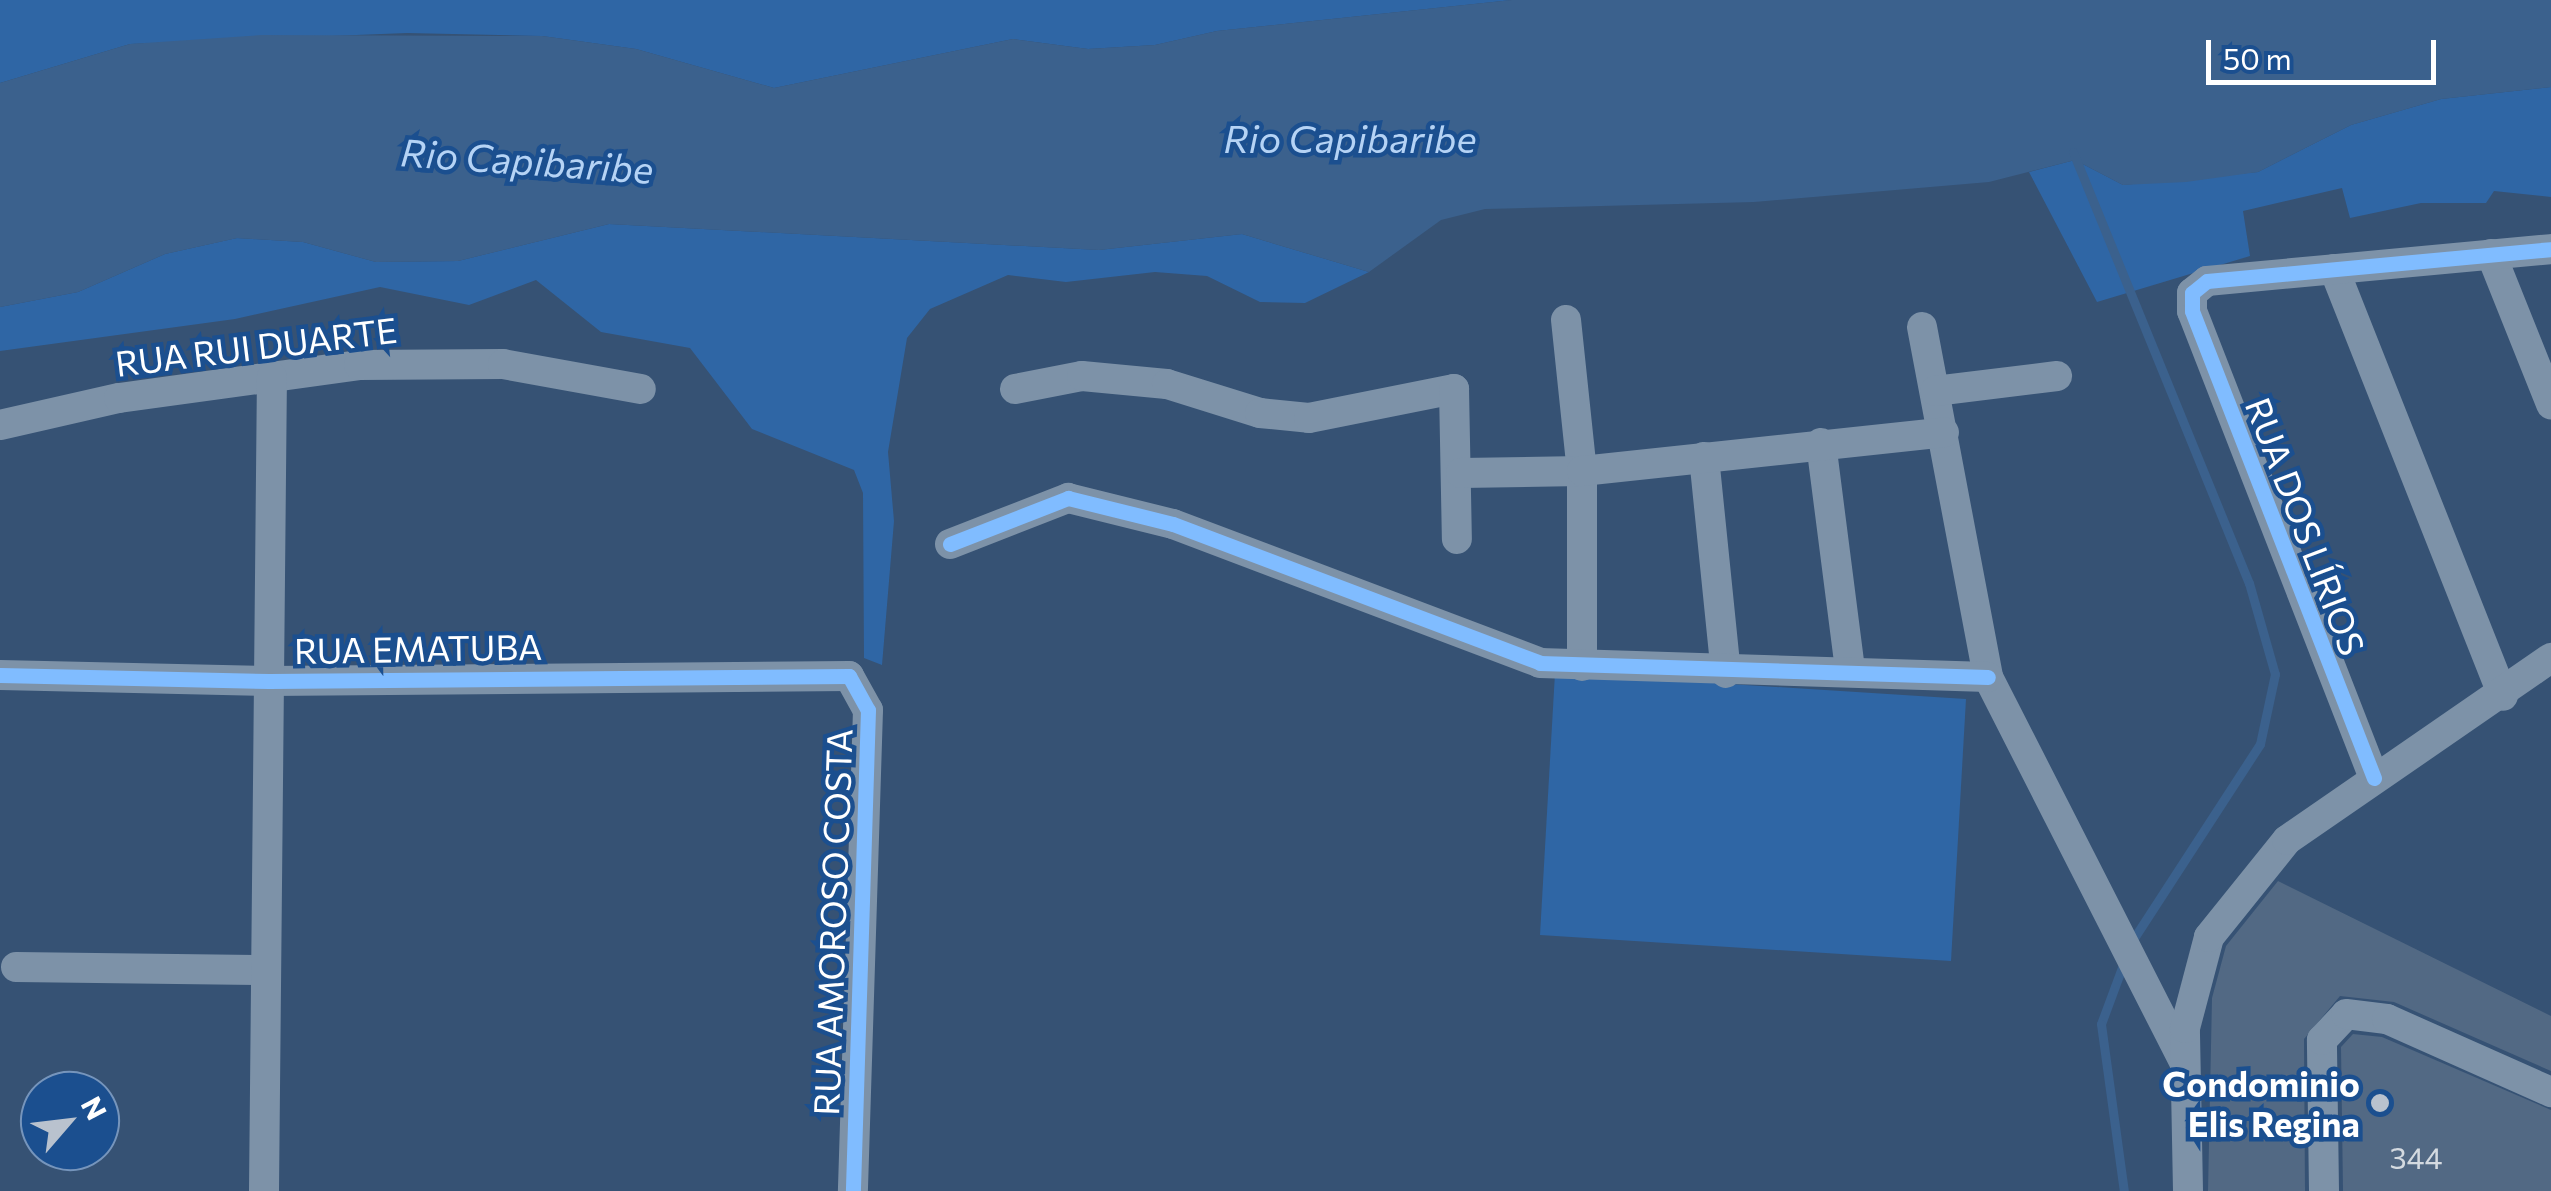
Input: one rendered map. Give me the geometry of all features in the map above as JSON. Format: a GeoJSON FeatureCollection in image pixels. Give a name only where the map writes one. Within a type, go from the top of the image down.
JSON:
{"type":"FeatureCollection","features":[{"type":"Feature","properties":{"kind":"street"},"geometry":{"type":"LineString","coordinates":[[2504,696],[2334,269],[2551,249]]}},
{"type":"Feature","properties":{"kind":"street"},"geometry":{"type":"LineString","coordinates":[[2492,254],[2551,404]]}},
{"type":"Feature","properties":{"kind":"street","name":"RUA DOS LÍRIOS"},"geometry":{"type":"LineString","coordinates":[[2334,269],[2207,281],[2192,293],[2220,386],[2374,778]]}},
{"type":"Feature","properties":{"kind":"street"},"geometry":{"type":"LineString","coordinates":[[1566,320],[1582,471],[1582,666]]}},
{"type":"Feature","properties":{"kind":"street"},"geometry":{"type":"LineString","coordinates":[[1922,328],[1988,677],[2184,1062]]}},
{"type":"Feature","properties":{"kind":"street","name":"RUA RUI DUARTE"},"geometry":{"type":"LineString","coordinates":[[0,425],[119,398],[359,365],[503,364],[641,389]]}},
{"type":"Feature","properties":{"kind":"street"},"geometry":{"type":"LineString","coordinates":[[1015,389],[1082,376],[1167,384],[1260,413],[1309,418],[1454,390],[1461,473],[1457,539]]}},
{"type":"Feature","properties":{"kind":"street"},"geometry":{"type":"LineString","coordinates":[[1935,390],[2057,376]]}},
{"type":"Feature","properties":{"kind":"street"},"geometry":{"type":"LineString","coordinates":[[264,1191],[272,378]]}},
{"type":"Feature","properties":{"kind":"street"},"geometry":{"type":"LineString","coordinates":[[1461,473],[1582,471],[1944,432]]}},
{"type":"Feature","properties":{"kind":"street"},"geometry":{"type":"LineString","coordinates":[[1821,443],[1850,668]]}},
{"type":"Feature","properties":{"kind":"street"},"geometry":{"type":"LineString","coordinates":[[1704,457],[1726,673]]}},
{"type":"Feature","properties":{"kind":"street"},"geometry":{"type":"LineString","coordinates":[[950,544],[1068,498],[1192,531],[1497,650],[1582,666],[1726,673],[1850,668],[1988,677]]}},
{"type":"Feature","properties":{"kind":"street"},"geometry":{"type":"LineString","coordinates":[[2188,1191],[2184,1062],[2190,991],[2210,937],[2287,840],[2374,778],[2504,696],[2551,658]]}},
{"type":"Feature","properties":{"kind":"street","name":"RUA EMATUBA"},"geometry":{"type":"LineString","coordinates":[[0,675],[268,681],[836,670]]}},
{"type":"Feature","properties":{"kind":"street","name":"RUA AMOROSO COSTA"},"geometry":{"type":"LineString","coordinates":[[836,670],[858,684],[868,710],[853,1191]]}},
{"type":"Feature","properties":{"kind":"street"},"geometry":{"type":"LineString","coordinates":[[16,967],[266,970]]}},
{"type":"Feature","properties":{"kind":"street"},"geometry":{"type":"LineString","coordinates":[[2324,1191],[2322,1040],[2346,1014],[2387,1019],[2551,1092]]}},
{"type":"Feature","properties":{"kind":"shaded area"},"geometry":{"type":"Polygon","coordinates":[[[0,0],[1512,0],[1217,31],[1155,45],[1088,49],[1013,39],[774,88],[636,49],[542,36],[407,33],[130,44],[0,83],[0,0]]]}},
{"type":"Feature","properties":{"kind":"shaded area"},"geometry":{"type":"Polygon","coordinates":[[[2551,87],[2551,197],[2494,191],[2486,203],[2421,203],[2350,218],[2342,188],[2243,211],[2250,256],[2097,302],[2029,172],[2075,160],[2123,185],[2258,172],[2351,125],[2441,99],[2551,87]]]}},
{"type":"Feature","properties":{"kind":"shaded area"},"geometry":{"type":"Polygon","coordinates":[[[609,224],[1099,250],[1242,234],[1369,272],[1305,303],[1260,302],[1207,276],[1155,272],[1066,282],[1008,275],[930,309],[907,338],[888,452],[894,521],[882,665],[864,658],[863,493],[854,470],[752,429],[690,348],[601,332],[536,280],[469,305],[380,287],[235,319],[0,351],[0,307],[78,292],[165,254],[237,238],[303,242],[376,262],[458,261],[609,224]]]}},
{"type":"Feature","properties":{"kind":"shaded area"},"geometry":{"type":"Polygon","coordinates":[[[1555,673],[1966,699],[1951,961],[1540,935],[1555,673]]]}},
{"type":"Feature","properties":{"kind":"water","name":"Rio Capibaribe"},"geometry":{"type":"Polygon","coordinates":[[[1512,0],[2551,0],[2551,87],[2441,99],[2351,125],[2258,172],[2186,182],[2123,185],[2075,160],[1989,182],[1754,202],[1485,209],[1441,220],[1369,272],[1242,234],[1099,250],[609,224],[458,261],[376,262],[303,242],[237,238],[165,254],[78,292],[0,307],[0,83],[130,44],[262,35],[542,36],[636,49],[774,88],[1013,39],[1088,49],[1155,45],[1217,31],[1512,0]]]}},
{"type":"Feature","properties":{"kind":"building"},"geometry":{"type":"Polygon","coordinates":[[[2278,881],[2551,1016],[2551,1071],[2394,1002],[2340,996],[2304,1039],[2305,1191],[2208,1191],[2212,998],[2226,946],[2278,881]]]}},
{"type":"Feature","properties":{"kind":"building"},"geometry":{"type":"Polygon","coordinates":[[[2353,1034],[2382,1037],[2551,1110],[2551,1191],[2343,1191],[2341,1047],[2353,1034]]]}},
{"type":"Feature","properties":{"kind":"waterway"},"geometry":{"type":"LineString","coordinates":[[2073,152],[2249,583],[2275,674],[2260,744],[2131,943]]}},
{"type":"Feature","properties":{"kind":"waterway"},"geometry":{"type":"LineString","coordinates":[[2124,962],[2101,1024],[2124,1191]]}},
{"type":"Feature","properties":{"kind":"cycle path"},"geometry":{"type":"LineString","coordinates":[[2374,778],[2192,311],[2192,293],[2207,281],[2551,249]]}},
{"type":"Feature","properties":{"kind":"cycle path"},"geometry":{"type":"LineString","coordinates":[[950,544],[1068,498],[1173,524],[1540,663],[1988,677]]}},
{"type":"Feature","properties":{"kind":"cycle path"},"geometry":{"type":"LineString","coordinates":[[0,675],[269,681],[849,676],[868,710],[853,1191]]}},
{"type":"Feature","properties":{"kind":"place","name":"Condominio Elis Regina"},"geometry":{"type":"Point","coordinates":[2380,1103]}}]}
